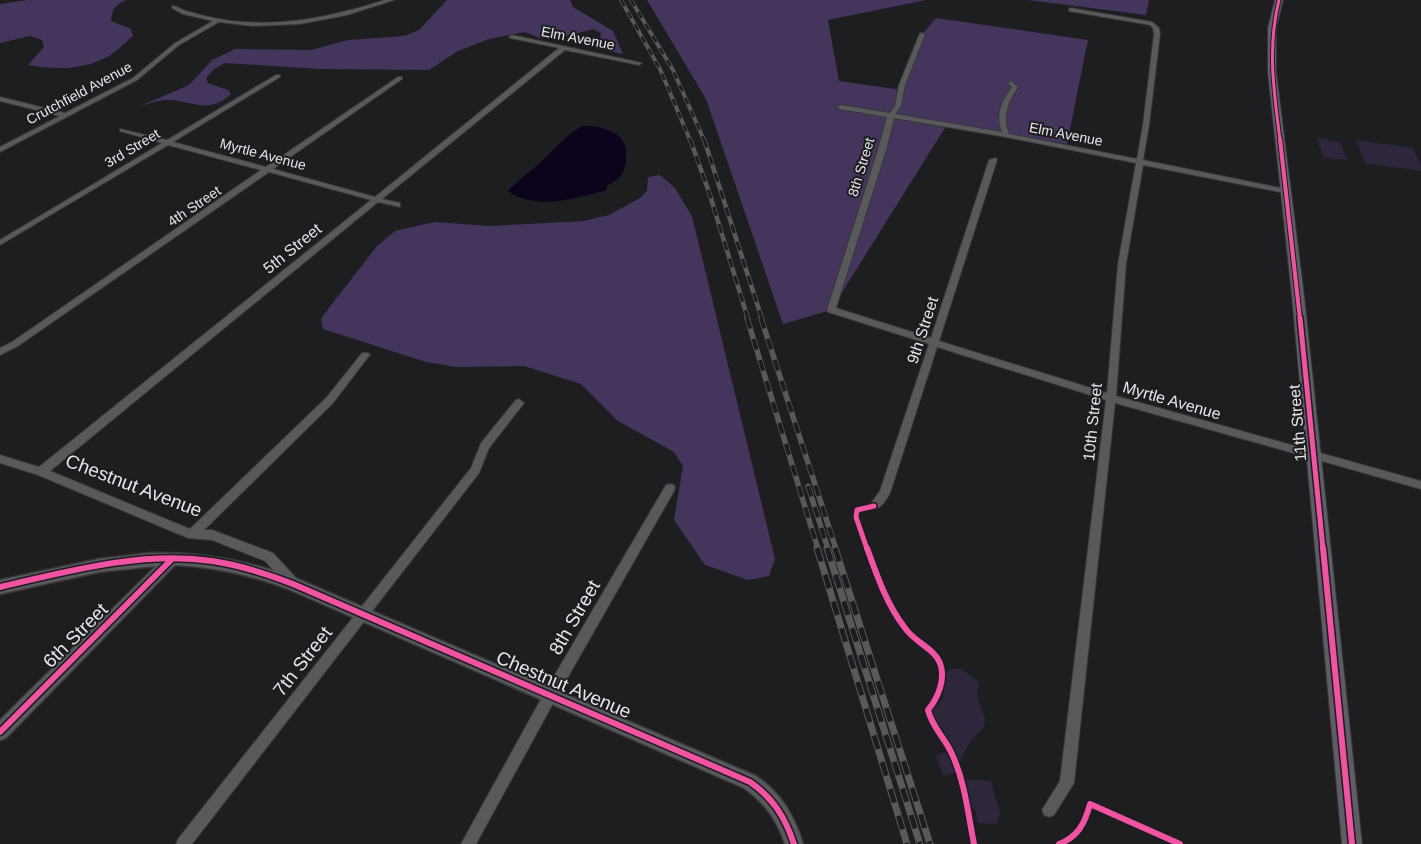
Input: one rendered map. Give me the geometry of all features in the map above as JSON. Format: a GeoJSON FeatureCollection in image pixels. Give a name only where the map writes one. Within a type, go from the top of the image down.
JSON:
{"type":"FeatureCollection","features":[{"type":"Feature","properties":{"kind":"main road","name":"11th Street"},"geometry":{"type":"LineString","coordinates":[[1279,0],[1273,18],[1271,53],[1352,844]]}},
{"type":"Feature","properties":{"kind":"street"},"geometry":{"type":"LineString","coordinates":[[174,7],[179,12],[217,20],[254,25],[297,24],[333,17],[391,0]]}},
{"type":"Feature","properties":{"kind":"street","name":"10th Street"},"geometry":{"type":"LineString","coordinates":[[1050,810],[1067,783],[1111,398],[1122,264],[1141,162],[1157,34],[1156,28],[1152,24],[1071,10]]}},
{"type":"Feature","properties":{"kind":"street","name":"Crutchfield Avenue"},"geometry":{"type":"LineString","coordinates":[[0,150],[135,79],[176,44],[217,20]]}},
{"type":"Feature","properties":{"kind":"street","name":"8th Street"},"geometry":{"type":"LineString","coordinates":[[831,310],[880,159],[891,116],[898,106],[902,85],[922,34]]}},
{"type":"Feature","properties":{"kind":"street","name":"Elm Avenue"},"geometry":{"type":"LineString","coordinates":[[512,38],[639,63]]}},
{"type":"Feature","properties":{"kind":"street","name":"5th Street"},"geometry":{"type":"LineString","coordinates":[[41,472],[562,48]]}},
{"type":"Feature","properties":{"kind":"street","name":"3rd Street"},"geometry":{"type":"LineString","coordinates":[[0,243],[278,76]]}},
{"type":"Feature","properties":{"kind":"street","name":"4th Street"},"geometry":{"type":"LineString","coordinates":[[0,352],[15,344],[270,170],[400,78]]}},
{"type":"Feature","properties":{"kind":"street"},"geometry":{"type":"LineString","coordinates":[[1006,135],[1001,117],[1003,104],[1015,87],[1011,83]]}},
{"type":"Feature","properties":{"kind":"street"},"geometry":{"type":"LineString","coordinates":[[0,99],[66,115]]}},
{"type":"Feature","properties":{"kind":"street","name":"Elm Avenue"},"geometry":{"type":"LineString","coordinates":[[840,107],[1006,135],[1285,191]]}},
{"type":"Feature","properties":{"kind":"street","name":"Myrtle Avenue"},"geometry":{"type":"LineString","coordinates":[[122,130],[397,205]]}},
{"type":"Feature","properties":{"kind":"street","name":"9th Street"},"geometry":{"type":"LineString","coordinates":[[874,506],[885,493],[993,160]]}},
{"type":"Feature","properties":{"kind":"street","name":"Myrtle Avenue"},"geometry":{"type":"LineString","coordinates":[[831,310],[1111,398],[1421,485]]}},
{"type":"Feature","properties":{"kind":"street"},"geometry":{"type":"LineString","coordinates":[[192,535],[330,400],[365,355]]}},
{"type":"Feature","properties":{"kind":"street","name":"7th Street"},"geometry":{"type":"LineString","coordinates":[[183,844],[475,470],[485,446],[519,403]]}},
{"type":"Feature","properties":{"kind":"street","name":"Chestnut Avenue"},"geometry":{"type":"LineString","coordinates":[[0,459],[41,472],[192,535],[212,535],[268,557],[293,584],[551,694],[750,782],[772,798],[780,809],[787,821],[794,844]]}},
{"type":"Feature","properties":{"kind":"street","name":"8th Street"},"geometry":{"type":"LineString","coordinates":[[468,844],[551,694],[670,488]]}},
{"type":"Feature","properties":{"kind":"street"},"geometry":{"type":"LineString","coordinates":[[0,587],[93,567],[172,558],[233,565],[293,584]]}},
{"type":"Feature","properties":{"kind":"street","name":"6th Street"},"geometry":{"type":"LineString","coordinates":[[0,732],[172,558]]}},
{"type":"Feature","properties":{"kind":"shaded area"},"geometry":{"type":"Polygon","coordinates":[[[28,0],[126,0],[115,8],[111,21],[131,29],[133,36],[109,56],[90,64],[69,68],[48,68],[28,65],[44,47],[42,40],[30,36],[0,43],[0,4],[28,0]]]}},
{"type":"Feature","properties":{"kind":"shaded area"},"geometry":{"type":"Polygon","coordinates":[[[447,0],[570,0],[573,7],[613,31],[623,54],[610,51],[599,45],[601,33],[593,29],[557,39],[539,38],[525,32],[489,39],[458,51],[429,70],[321,69],[225,63],[214,69],[206,78],[208,83],[228,90],[231,94],[223,101],[215,104],[199,105],[165,100],[131,110],[189,85],[212,60],[235,49],[311,50],[348,40],[404,36],[419,30],[447,0]]]}},
{"type":"Feature","properties":{"kind":"shaded area"},"geometry":{"type":"Polygon","coordinates":[[[647,0],[926,0],[828,20],[839,81],[902,90],[922,34],[936,18],[1088,40],[1067,144],[948,123],[831,310],[783,324],[706,99],[647,0]]]}},
{"type":"Feature","properties":{"kind":"shaded area"},"geometry":{"type":"Polygon","coordinates":[[[1028,0],[1149,0],[1146,15],[1028,0]]]}},
{"type":"Feature","properties":{"kind":"shaded area"},"geometry":{"type":"Polygon","coordinates":[[[582,126],[598,127],[613,132],[619,136],[626,149],[623,173],[607,186],[607,190],[570,199],[544,202],[519,197],[508,191],[565,138],[582,126]]]}},
{"type":"Feature","properties":{"kind":"shaded area"},"geometry":{"type":"Polygon","coordinates":[[[1317,138],[1340,142],[1347,160],[1323,157],[1317,138]]]}},
{"type":"Feature","properties":{"kind":"shaded area"},"geometry":{"type":"Polygon","coordinates":[[[1356,140],[1413,148],[1421,165],[1421,171],[1365,163],[1356,140]]]}},
{"type":"Feature","properties":{"kind":"shaded area"},"geometry":{"type":"Polygon","coordinates":[[[660,175],[674,187],[692,216],[775,559],[769,576],[748,580],[705,565],[674,520],[683,466],[674,452],[618,421],[581,384],[524,366],[457,367],[426,362],[323,329],[321,319],[328,309],[377,246],[395,231],[434,222],[489,226],[583,221],[609,215],[640,198],[647,191],[648,177],[660,175]]]}},
{"type":"Feature","properties":{"kind":"shaded area"},"geometry":{"type":"Polygon","coordinates":[[[951,669],[961,669],[980,683],[978,695],[985,721],[983,728],[972,739],[955,773],[943,775],[936,756],[947,752],[947,741],[930,711],[938,705],[943,697],[946,673],[951,669]]]}},
{"type":"Feature","properties":{"kind":"shaded area"},"geometry":{"type":"Polygon","coordinates":[[[965,779],[991,781],[1000,814],[996,824],[978,823],[975,809],[970,809],[965,779]]]}},
{"type":"Feature","properties":{"kind":"railway"},"geometry":{"type":"LineString","coordinates":[[621,0],[660,69],[690,140]]}},
{"type":"Feature","properties":{"kind":"railway"},"geometry":{"type":"LineString","coordinates":[[631,0],[673,70],[704,140]]}},
{"type":"Feature","properties":{"kind":"railway"},"geometry":{"type":"LineString","coordinates":[[690,139],[709,192],[748,319]]}},
{"type":"Feature","properties":{"kind":"railway"},"geometry":{"type":"LineString","coordinates":[[704,139],[762,319]]}},
{"type":"Feature","properties":{"kind":"railway"},"geometry":{"type":"LineString","coordinates":[[747,318],[818,549]]}},
{"type":"Feature","properties":{"kind":"railway"},"geometry":{"type":"LineString","coordinates":[[761,318],[836,549]]}},
{"type":"Feature","properties":{"kind":"railway"},"geometry":{"type":"LineString","coordinates":[[808,486],[828,549]]}},
{"type":"Feature","properties":{"kind":"railway"},"geometry":{"type":"LineString","coordinates":[[817,548],[907,844]]}},
{"type":"Feature","properties":{"kind":"railway"},"geometry":{"type":"LineString","coordinates":[[827,548],[920,844]]}},
{"type":"Feature","properties":{"kind":"railway"},"geometry":{"type":"LineString","coordinates":[[835,548],[930,844]]}},
{"type":"Feature","properties":{"kind":"cycle path"},"geometry":{"type":"LineString","coordinates":[[1279,0],[1272,28],[1272,72],[1298,296],[1352,844]]}},
{"type":"Feature","properties":{"kind":"cycle path"},"geometry":{"type":"LineString","coordinates":[[874,506],[857,510],[856,517],[889,603],[905,629],[932,652],[940,664],[942,671],[940,687],[937,697],[928,710],[929,716],[952,753],[960,775],[974,844]]}},
{"type":"Feature","properties":{"kind":"cycle path"},"geometry":{"type":"LineString","coordinates":[[0,732],[172,559]]}},
{"type":"Feature","properties":{"kind":"cycle path"},"geometry":{"type":"LineString","coordinates":[[0,587],[99,566],[150,560],[201,560],[225,563],[259,572],[293,584],[750,782],[759,788],[778,809],[787,825],[794,844]]}},
{"type":"Feature","properties":{"kind":"cycle path"},"geometry":{"type":"LineString","coordinates":[[1059,844],[1072,838],[1080,829],[1090,804],[1180,844]]}}]}
